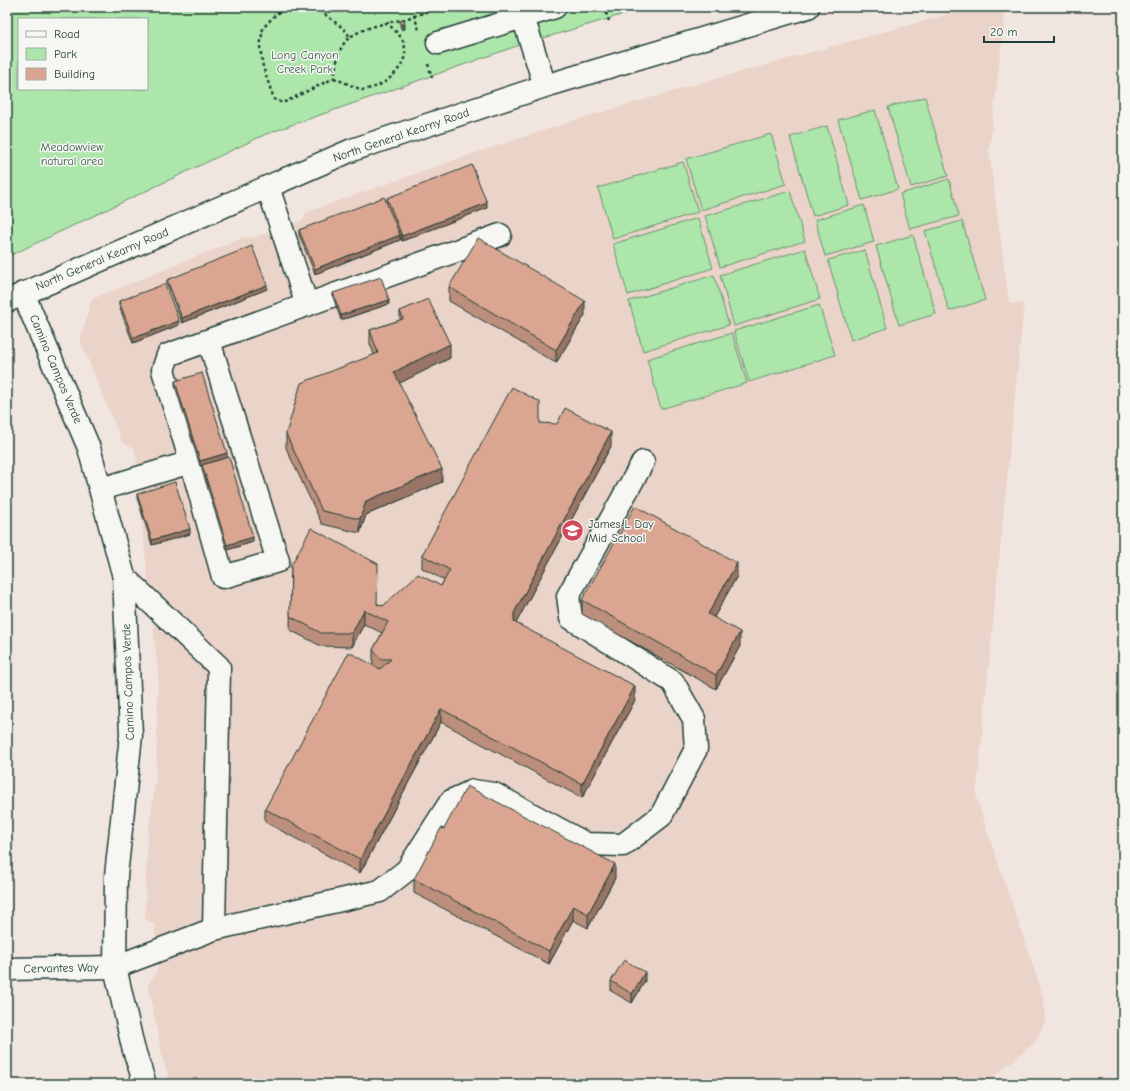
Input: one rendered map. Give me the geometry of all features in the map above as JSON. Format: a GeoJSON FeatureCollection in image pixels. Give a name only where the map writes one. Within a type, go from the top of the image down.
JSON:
{"type":"FeatureCollection","features":[{"type":"Feature","properties":{"kind":"street"},"geometry":{"type":"LineString","coordinates":[[438,43],[555,7]]}},
{"type":"Feature","properties":{"kind":"street","name":"North General Kearny Road"},"geometry":{"type":"LineString","coordinates":[[15,297],[352,150],[545,86],[787,10],[808,7]]}},
{"type":"Feature","properties":{"kind":"street"},"geometry":{"type":"LineString","coordinates":[[523,17],[545,86]]}},
{"type":"Feature","properties":{"kind":"street"},"geometry":{"type":"LineString","coordinates":[[268,187],[307,305]]}},
{"type":"Feature","properties":{"kind":"street"},"geometry":{"type":"LineString","coordinates":[[209,341],[278,561],[223,577],[163,370],[168,355],[500,235]]}},
{"type":"Feature","properties":{"kind":"street","name":"Camino Campos Verde"},"geometry":{"type":"LineString","coordinates":[[15,297],[89,448],[124,577],[131,735],[116,876],[115,967],[133,1047],[145,1084]]}},
{"type":"Feature","properties":{"kind":"street"},"geometry":{"type":"LineString","coordinates":[[101,489],[190,462]]}},
{"type":"Feature","properties":{"kind":"street","name":"Cervantes Way"},"geometry":{"type":"LineString","coordinates":[[7,969],[115,967],[214,929],[380,891],[407,870],[451,801],[473,790],[494,794],[586,844],[623,845],[660,816],[696,749],[694,719],[673,682],[571,618],[568,596],[643,462]]}},
{"type":"Feature","properties":{"kind":"street"},"geometry":{"type":"LineString","coordinates":[[124,577],[219,666],[214,929]]}},
{"type":"Feature","properties":{"kind":"path"},"geometry":{"type":"LineString","coordinates":[[291,7],[276,14],[263,28],[260,47],[263,67],[274,99],[283,103],[334,78],[362,90],[378,86],[388,80],[396,72],[404,59],[405,45],[401,37],[392,30],[386,22]]}},
{"type":"Feature","properties":{"kind":"path"},"geometry":{"type":"LineString","coordinates":[[315,7],[343,28],[351,38]]}},
{"type":"Feature","properties":{"kind":"path"},"geometry":{"type":"LineString","coordinates":[[334,78],[343,44],[351,38],[369,28],[386,22],[405,19],[441,7]]}},
{"type":"Feature","properties":{"kind":"path"},"geometry":{"type":"LineString","coordinates":[[604,7],[609,21]]}},
{"type":"Feature","properties":{"kind":"shaded area","name":"James L Day Mid School"},"geometry":{"type":"Polygon","coordinates":[[[974,7],[1003,7],[1004,24],[989,151],[1009,303],[1024,304],[976,797],[1044,999],[1045,1021],[1036,1041],[985,1084],[171,1084],[163,1059],[148,985],[157,971],[155,925],[145,919],[147,841],[156,777],[158,674],[140,504],[144,493],[134,448],[122,442],[80,340],[92,299],[242,238],[255,237],[301,221],[307,212],[475,153],[579,119],[708,81],[974,7]]]}},
{"type":"Feature","properties":{"kind":"green space"},"geometry":{"type":"Polygon","coordinates":[[[7,7],[648,7],[517,46],[266,134],[7,257],[7,7]]]}},
{"type":"Feature","properties":{"kind":"green space"},"geometry":{"type":"Polygon","coordinates":[[[925,97],[948,176],[911,187],[888,107],[925,97]]]}},
{"type":"Feature","properties":{"kind":"green space"},"geometry":{"type":"Polygon","coordinates":[[[875,110],[898,189],[862,200],[838,120],[875,110]]]}},
{"type":"Feature","properties":{"kind":"green space"},"geometry":{"type":"Polygon","coordinates":[[[827,126],[849,205],[813,216],[790,137],[827,126]]]}},
{"type":"Feature","properties":{"kind":"green space"},"geometry":{"type":"Polygon","coordinates":[[[771,134],[786,184],[701,210],[686,159],[771,134]]]}},
{"type":"Feature","properties":{"kind":"green space"},"geometry":{"type":"Polygon","coordinates":[[[683,162],[698,212],[613,239],[598,188],[683,162]]]}},
{"type":"Feature","properties":{"kind":"green space"},"geometry":{"type":"Polygon","coordinates":[[[949,179],[959,216],[910,229],[900,194],[949,179]]]}},
{"type":"Feature","properties":{"kind":"green space"},"geometry":{"type":"Polygon","coordinates":[[[790,191],[805,241],[720,267],[705,216],[790,191]]]}},
{"type":"Feature","properties":{"kind":"green space"},"geometry":{"type":"Polygon","coordinates":[[[864,205],[874,242],[825,256],[815,220],[864,205]]]}},
{"type":"Feature","properties":{"kind":"green space"},"geometry":{"type":"Polygon","coordinates":[[[698,218],[713,268],[628,295],[613,244],[698,218]]]}},
{"type":"Feature","properties":{"kind":"green space"},"geometry":{"type":"Polygon","coordinates":[[[962,221],[985,300],[949,311],[925,231],[962,221]]]}},
{"type":"Feature","properties":{"kind":"green space"},"geometry":{"type":"Polygon","coordinates":[[[913,235],[936,314],[899,325],[876,246],[913,235]]]}},
{"type":"Feature","properties":{"kind":"green space"},"geometry":{"type":"Polygon","coordinates":[[[805,249],[820,299],[734,326],[720,275],[805,249]]]}},
{"type":"Feature","properties":{"kind":"green space"},"geometry":{"type":"Polygon","coordinates":[[[865,250],[887,328],[851,340],[828,260],[865,250]]]}},
{"type":"Feature","properties":{"kind":"green space"},"geometry":{"type":"Polygon","coordinates":[[[714,275],[729,325],[643,351],[629,301],[714,275]]]}},
{"type":"Feature","properties":{"kind":"green space"},"geometry":{"type":"Polygon","coordinates":[[[819,305],[835,355],[749,382],[734,331],[819,305]]]}},
{"type":"Feature","properties":{"kind":"green space"},"geometry":{"type":"Polygon","coordinates":[[[732,333],[747,383],[661,409],[647,359],[732,333]]]}},
{"type":"Feature","properties":{"kind":"building"},"geometry":{"type":"Polygon","coordinates":[[[404,20],[405,24],[402,25],[400,21],[404,20]]]}},
{"type":"Feature","properties":{"kind":"building"},"geometry":{"type":"Polygon","coordinates":[[[472,165],[487,203],[402,236],[387,198],[472,165]]]}},
{"type":"Feature","properties":{"kind":"building"},"geometry":{"type":"Polygon","coordinates":[[[384,197],[400,235],[315,269],[299,230],[384,197]]]}},
{"type":"Feature","properties":{"kind":"building"},"geometry":{"type":"Polygon","coordinates":[[[478,238],[585,301],[556,350],[449,287],[478,238]]]}},
{"type":"Feature","properties":{"kind":"building"},"geometry":{"type":"Polygon","coordinates":[[[252,246],[267,285],[182,318],[167,280],[252,246]]]}},
{"type":"Feature","properties":{"kind":"building"},"geometry":{"type":"Polygon","coordinates":[[[381,277],[389,300],[341,315],[333,293],[381,277]]]}},
{"type":"Feature","properties":{"kind":"building"},"geometry":{"type":"Polygon","coordinates":[[[165,284],[179,321],[133,338],[119,301],[165,284]]]}},
{"type":"Feature","properties":{"kind":"building"},"geometry":{"type":"Polygon","coordinates":[[[428,299],[450,344],[394,372],[442,469],[366,501],[360,519],[322,511],[286,434],[301,383],[378,353],[370,330],[403,319],[400,311],[428,299]]]}},
{"type":"Feature","properties":{"kind":"building"},"geometry":{"type":"Polygon","coordinates":[[[202,373],[227,453],[200,461],[175,381],[202,373]]]}},
{"type":"Feature","properties":{"kind":"building"},"geometry":{"type":"Polygon","coordinates":[[[512,387],[540,402],[540,423],[557,424],[565,408],[611,432],[514,613],[514,622],[635,686],[582,784],[441,709],[360,859],[265,809],[349,652],[380,669],[391,659],[381,659],[373,650],[388,622],[364,610],[352,633],[321,633],[290,616],[291,566],[311,528],[378,564],[377,604],[383,606],[418,574],[441,586],[450,570],[422,555],[512,387]]]}},
{"type":"Feature","properties":{"kind":"building"},"geometry":{"type":"Polygon","coordinates":[[[229,457],[253,537],[227,545],[202,465],[229,457]]]}},
{"type":"Feature","properties":{"kind":"building"},"geometry":{"type":"Polygon","coordinates":[[[175,482],[190,529],[152,540],[137,494],[175,482]]]}},
{"type":"Feature","properties":{"kind":"building"},"geometry":{"type":"Polygon","coordinates":[[[635,506],[737,563],[708,614],[740,632],[716,675],[582,600],[635,506]]]}},
{"type":"Feature","properties":{"kind":"building"},"geometry":{"type":"Polygon","coordinates":[[[467,786],[615,864],[588,914],[573,906],[549,951],[414,879],[441,828],[444,829],[467,786]]]}},
{"type":"Feature","properties":{"kind":"building"},"geometry":{"type":"Polygon","coordinates":[[[624,960],[645,972],[632,994],[611,981],[624,960]]]}},
{"type":"Feature","properties":{"kind":"place","name":"James L Day Mid School"},"geometry":{"type":"Point","coordinates":[572,531]}},
{"type":"Feature","properties":{"kind":"park label","name":"Long Canyon Creek Park"},"geometry":{"type":"Point","coordinates":[305,62]}},
{"type":"Feature","properties":{"kind":"park label","name":"Meadowview natural area"},"geometry":{"type":"Point","coordinates":[72,154]}}]}
